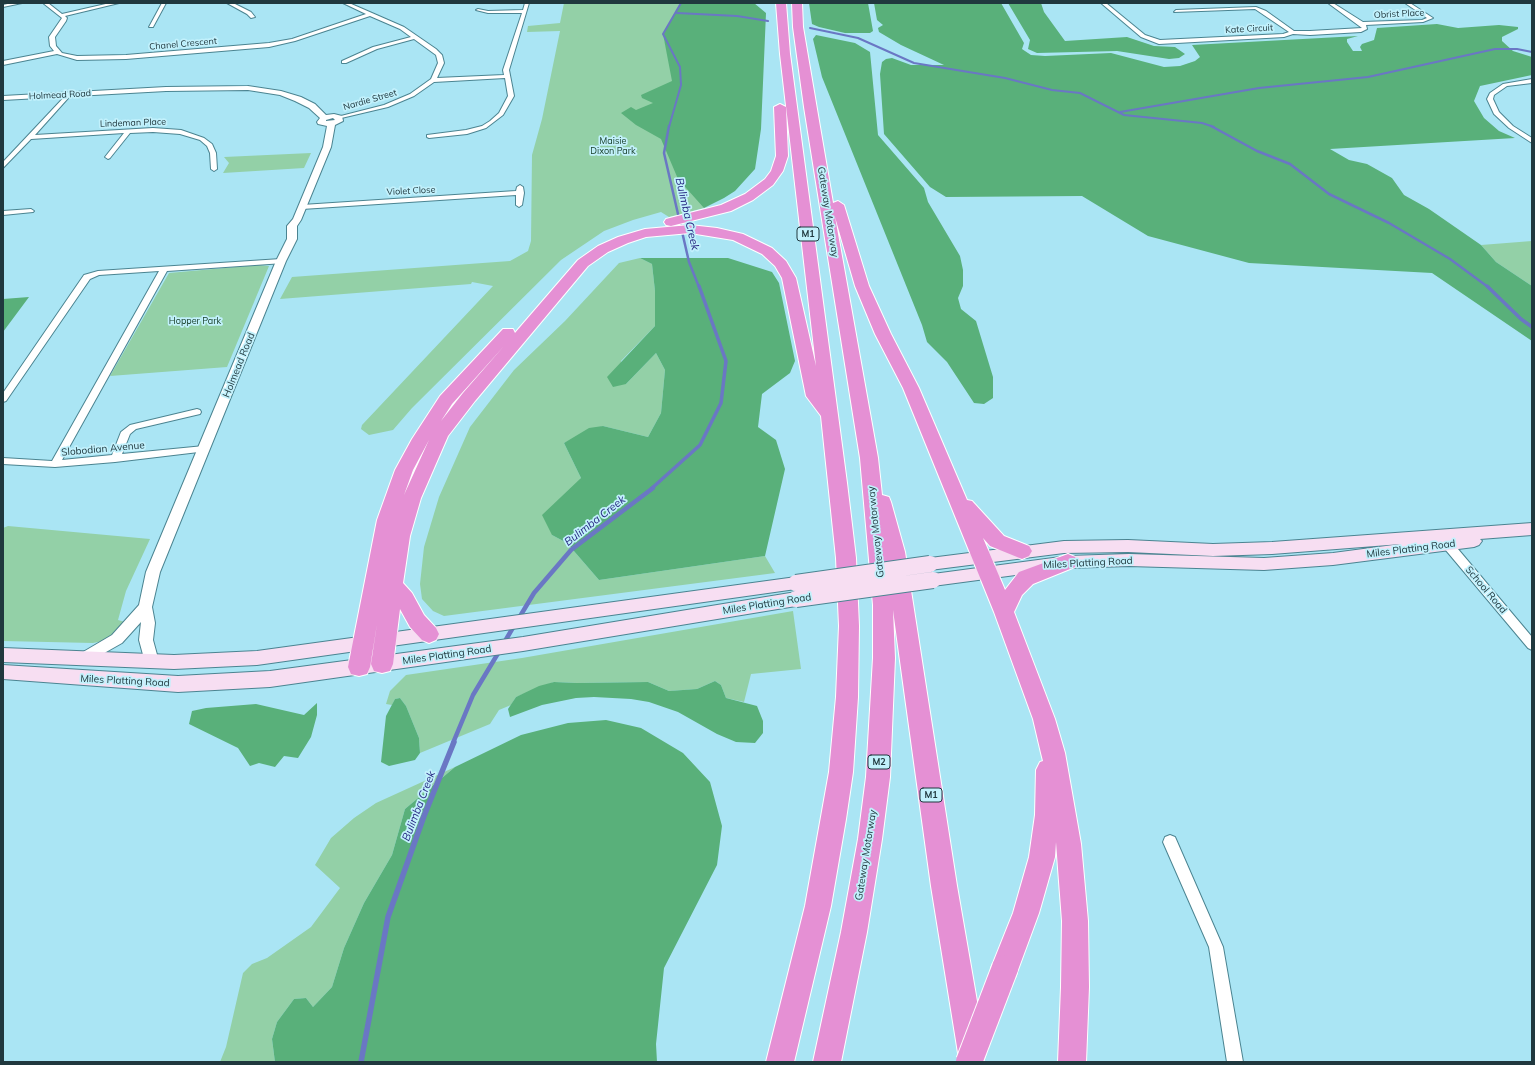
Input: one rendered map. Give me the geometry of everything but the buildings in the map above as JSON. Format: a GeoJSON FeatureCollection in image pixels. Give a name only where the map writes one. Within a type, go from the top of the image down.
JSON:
{"type":"FeatureCollection","features":[{"type":"Feature","properties":{"kind":"highway","name":"M1"},"geometry":{"type":"LineString","coordinates":[[780,1062],[818,906],[841,772],[847,696],[848,583],[830,415],[785,54],[781,3]]}},
{"type":"Feature","properties":{"kind":"highway","name":"Gateway Motorway"},"geometry":{"type":"LineString","coordinates":[[797,3],[798,27],[804,72],[869,458],[883,605],[884,658],[878,777],[870,839],[855,924],[826,1062]]}},
{"type":"Feature","properties":{"kind":"highway"},"geometry":{"type":"LineString","coordinates":[[359,668],[374,642],[392,584],[400,536],[412,498],[433,448],[456,413],[584,263],[603,249],[623,240],[726,208],[749,197],[769,182],[777,171],[782,156],[778,64],[785,54]]}},
{"type":"Feature","properties":{"kind":"highway"},"geometry":{"type":"LineString","coordinates":[[826,198],[838,205],[865,293],[883,334],[920,407],[983,564],[1004,612],[1044,719],[1053,753],[1069,844],[1075,921],[1075,987],[1072,1062]]}},
{"type":"Feature","properties":{"kind":"highway"},"geometry":{"type":"LineString","coordinates":[[382,664],[374,642],[381,544],[392,501],[404,470],[418,443],[446,400],[519,319],[570,267],[586,253],[621,235],[667,227],[705,230],[738,237],[758,246],[774,256],[786,271],[791,286],[814,396],[830,415]]}},
{"type":"Feature","properties":{"kind":"highway","name":"M1"},"geometry":{"type":"LineString","coordinates":[[869,458],[890,528],[895,552],[944,886],[973,1062]]}},
{"type":"Feature","properties":{"kind":"highway"},"geometry":{"type":"LineString","coordinates":[[956,496],[997,541],[1022,551]]}},
{"type":"Feature","properties":{"kind":"highway"},"geometry":{"type":"LineString","coordinates":[[1004,612],[1015,590],[1026,578],[1068,562]]}},
{"type":"Feature","properties":{"kind":"highway"},"geometry":{"type":"LineString","coordinates":[[392,584],[406,599],[417,622],[429,634]]}},
{"type":"Feature","properties":{"kind":"highway"},"geometry":{"type":"LineString","coordinates":[[969,1062],[1026,913],[1042,857],[1047,815],[1047,772],[1053,753]]}},
{"type":"Feature","properties":{"kind":"main road","name":"Miles Platting Road"},"geometry":{"type":"LineString","coordinates":[[3,672],[178,684],[270,679],[359,668],[523,644],[930,564],[1129,560],[1264,564],[1333,559],[1443,540],[1532,529]]}},
{"type":"Feature","properties":{"kind":"main road","name":"Miles Platting Road"},"geometry":{"type":"LineString","coordinates":[[3,655],[82,660],[152,662],[196,662],[257,658],[536,619],[796,591],[933,580],[1022,551],[1096,546],[1214,550],[1258,549],[1443,540],[1532,532]]}},
{"type":"Feature","properties":{"kind":"street"},"geometry":{"type":"LineString","coordinates":[[3,6],[20,3]]}},
{"type":"Feature","properties":{"kind":"street"},"geometry":{"type":"LineString","coordinates":[[3,63],[57,52],[51,41],[52,37],[65,18],[45,3]]}},
{"type":"Feature","properties":{"kind":"street"},"geometry":{"type":"LineString","coordinates":[[62,15],[117,3]]}},
{"type":"Feature","properties":{"kind":"street"},"geometry":{"type":"LineString","coordinates":[[151,26],[164,3]]}},
{"type":"Feature","properties":{"kind":"street"},"geometry":{"type":"LineString","coordinates":[[229,3],[249,12],[253,17]]}},
{"type":"Feature","properties":{"kind":"street","name":"Nardie Street"},"geometry":{"type":"LineString","coordinates":[[340,118],[396,103],[418,92],[433,80],[441,63],[439,55],[434,50],[391,22],[345,3]]}},
{"type":"Feature","properties":{"kind":"street"},"geometry":{"type":"LineString","coordinates":[[429,136],[467,132],[484,127],[501,114],[512,96],[506,70],[527,3]]}},
{"type":"Feature","properties":{"kind":"street","name":"Kate Circuit"},"geometry":{"type":"LineString","coordinates":[[1103,3],[1147,39],[1159,42],[1284,35],[1293,32],[1310,33],[1361,30],[1365,28],[1362,24]]}},
{"type":"Feature","properties":{"kind":"street"},"geometry":{"type":"LineString","coordinates":[[1330,3],[1362,24]]}},
{"type":"Feature","properties":{"kind":"street","name":"Obrist Place"},"geometry":{"type":"LineString","coordinates":[[1362,24],[1423,21],[1431,18],[1407,3]]}},
{"type":"Feature","properties":{"kind":"street"},"geometry":{"type":"LineString","coordinates":[[1176,11],[1256,8],[1293,32]]}},
{"type":"Feature","properties":{"kind":"street"},"geometry":{"type":"LineString","coordinates":[[478,10],[488,12],[525,11]]}},
{"type":"Feature","properties":{"kind":"street","name":"Chanel Crescent"},"geometry":{"type":"LineString","coordinates":[[57,52],[72,57],[92,58],[269,45],[293,40],[371,14]]}},
{"type":"Feature","properties":{"kind":"street"},"geometry":{"type":"LineString","coordinates":[[344,62],[375,48],[415,37]]}},
{"type":"Feature","properties":{"kind":"street"},"geometry":{"type":"LineString","coordinates":[[433,80],[507,76]]}},
{"type":"Feature","properties":{"kind":"street"},"geometry":{"type":"LineString","coordinates":[[1532,81],[1505,85],[1492,94],[1490,99],[1496,113],[1510,127],[1532,141]]}},
{"type":"Feature","properties":{"kind":"street"},"geometry":{"type":"LineString","coordinates":[[1490,99],[1510,88],[1532,84]]}},
{"type":"Feature","properties":{"kind":"street","name":"Holmead Road"},"geometry":{"type":"LineString","coordinates":[[3,98],[166,89],[248,88],[281,93],[312,106],[328,121],[332,131],[327,147],[297,220],[292,226],[292,240],[281,261],[153,572],[145,607],[148,623],[146,640],[152,662]]}},
{"type":"Feature","properties":{"kind":"street"},"geometry":{"type":"LineString","coordinates":[[3,166],[68,95]]}},
{"type":"Feature","properties":{"kind":"street"},"geometry":{"type":"LineString","coordinates":[[328,121],[334,116],[340,118]]}},
{"type":"Feature","properties":{"kind":"street","name":"Lindeman Place"},"geometry":{"type":"LineString","coordinates":[[29,137],[174,130],[191,134],[202,139],[212,148],[214,169]]}},
{"type":"Feature","properties":{"kind":"street"},"geometry":{"type":"LineString","coordinates":[[108,157],[129,131]]}},
{"type":"Feature","properties":{"kind":"street","name":"Violet Close"},"geometry":{"type":"LineString","coordinates":[[302,207],[520,190],[519,205]]}},
{"type":"Feature","properties":{"kind":"street"},"geometry":{"type":"LineString","coordinates":[[3,213],[31,211]]}},
{"type":"Feature","properties":{"kind":"street"},"geometry":{"type":"LineString","coordinates":[[3,399],[87,277],[98,273],[281,261]]}},
{"type":"Feature","properties":{"kind":"street"},"geometry":{"type":"LineString","coordinates":[[55,464],[164,269]]}},
{"type":"Feature","properties":{"kind":"street"},"geometry":{"type":"LineString","coordinates":[[115,459],[126,432],[133,427],[197,412]]}},
{"type":"Feature","properties":{"kind":"street","name":"Slobodian Avenue"},"geometry":{"type":"LineString","coordinates":[[3,461],[55,464],[204,449]]}},
{"type":"Feature","properties":{"kind":"street","name":"School Road"},"geometry":{"type":"LineString","coordinates":[[1443,540],[1532,645]]}},
{"type":"Feature","properties":{"kind":"street","name":"Holmead Road"},"geometry":{"type":"LineString","coordinates":[[82,660],[117,639],[145,607]]}},
{"type":"Feature","properties":{"kind":"street"},"geometry":{"type":"LineString","coordinates":[[1170,842],[1216,947],[1235,1062]]}},
{"type":"Feature","properties":{"kind":"green space","name":"Maisie Dixon Park"},"geometry":{"type":"Polygon","coordinates":[[[564,3],[681,3],[663,34],[704,208],[669,217],[661,212],[633,220],[604,231],[561,260],[412,408],[393,430],[369,435],[361,429],[362,425],[493,286],[472,282],[471,284],[280,299],[292,277],[510,261],[528,251],[531,241],[532,155],[542,119],[560,31],[527,32],[528,26],[560,23],[564,3]]]}},
{"type":"Feature","properties":{"kind":"green space"},"geometry":{"type":"Polygon","coordinates":[[[681,3],[754,3],[766,13],[761,129],[755,169],[735,191],[704,208],[678,179],[661,139],[636,125],[621,113],[631,107],[636,110],[653,103],[642,98],[641,95],[672,81],[663,34],[681,3]]]}},
{"type":"Feature","properties":{"kind":"green space"},"geometry":{"type":"Polygon","coordinates":[[[809,3],[868,3],[873,31],[870,33],[845,33],[812,24],[809,3]]]}},
{"type":"Feature","properties":{"kind":"green space"},"geometry":{"type":"Polygon","coordinates":[[[874,3],[1001,3],[1024,43],[1022,49],[1031,55],[1045,56],[1111,53],[1164,67],[1180,66],[1195,61],[1200,57],[1192,45],[1358,36],[1347,39],[1347,42],[1353,51],[1362,51],[1360,47],[1362,44],[1374,40],[1377,28],[1437,24],[1458,28],[1499,25],[1518,27],[1518,29],[1502,37],[1502,41],[1513,51],[1532,57],[1532,75],[1480,86],[1474,101],[1484,118],[1499,131],[1515,138],[1330,149],[1349,160],[1367,164],[1392,178],[1404,195],[1429,209],[1481,245],[1496,262],[1532,286],[1532,341],[1432,273],[1249,263],[1148,236],[1082,196],[946,197],[930,187],[884,134],[880,74],[882,62],[886,59],[892,58],[911,65],[944,65],[901,45],[879,32],[878,28],[883,25],[877,20],[874,3]]]}},
{"type":"Feature","properties":{"kind":"green space"},"geometry":{"type":"Polygon","coordinates":[[[1008,3],[1041,3],[1044,12],[1065,41],[1127,37],[1154,46],[1175,47],[1185,54],[1179,58],[1169,59],[1117,51],[1037,53],[1028,49],[1030,40],[1008,3]]]}},
{"type":"Feature","properties":{"kind":"green space"},"geometry":{"type":"Polygon","coordinates":[[[816,35],[855,43],[870,52],[878,135],[924,188],[928,202],[960,256],[963,270],[963,286],[958,298],[961,309],[976,321],[993,377],[993,398],[984,404],[974,403],[947,362],[927,342],[922,325],[822,77],[813,39],[816,35]]]}},
{"type":"Feature","properties":{"kind":"green space"},"geometry":{"type":"Polygon","coordinates":[[[311,153],[304,168],[223,173],[229,163],[224,157],[311,153]]]}},
{"type":"Feature","properties":{"kind":"green space"},"geometry":{"type":"Polygon","coordinates":[[[1532,241],[1532,286],[1496,262],[1481,245],[1532,241]]]}},
{"type":"Feature","properties":{"kind":"green space"},"geometry":{"type":"Polygon","coordinates":[[[640,258],[652,264],[655,291],[655,326],[621,361],[626,384],[656,353],[665,370],[661,413],[648,437],[603,426],[564,443],[581,478],[552,535],[567,543],[599,580],[765,556],[775,573],[444,616],[433,611],[422,599],[420,584],[424,547],[439,497],[470,427],[514,370],[565,321],[619,263],[640,258]]]}},
{"type":"Feature","properties":{"kind":"green space"},"geometry":{"type":"Polygon","coordinates":[[[640,258],[728,258],[772,272],[779,283],[795,361],[790,373],[762,394],[758,427],[776,440],[785,469],[765,556],[599,580],[567,543],[552,535],[542,515],[581,478],[564,443],[589,428],[603,426],[648,437],[661,413],[665,370],[656,353],[626,384],[613,387],[607,377],[655,326],[655,291],[652,264],[640,258]]]}},
{"type":"Feature","properties":{"kind":"green space","name":"Hopper Park"},"geometry":{"type":"Polygon","coordinates":[[[258,265],[269,266],[227,367],[110,376],[169,273],[258,265]]]}},
{"type":"Feature","properties":{"kind":"green space"},"geometry":{"type":"Polygon","coordinates":[[[29,297],[3,332],[3,299],[29,297]]]}},
{"type":"Feature","properties":{"kind":"green space"},"geometry":{"type":"Polygon","coordinates":[[[8,526],[150,539],[126,591],[118,620],[125,622],[107,640],[93,643],[3,641],[3,528],[8,526]]]}},
{"type":"Feature","properties":{"kind":"green space"},"geometry":{"type":"Polygon","coordinates":[[[793,611],[801,669],[751,674],[744,702],[726,698],[721,685],[715,681],[697,689],[669,691],[648,682],[554,682],[516,697],[511,705],[499,710],[490,724],[420,753],[419,738],[406,706],[400,698],[395,699],[392,705],[386,704],[390,691],[406,675],[522,658],[793,611]]]}},
{"type":"Feature","properties":{"kind":"green space"},"geometry":{"type":"Polygon","coordinates":[[[715,681],[721,685],[726,698],[757,706],[763,721],[763,733],[755,743],[736,742],[717,734],[678,712],[649,702],[631,699],[594,697],[576,698],[542,705],[510,717],[508,709],[516,697],[539,686],[554,682],[648,682],[669,691],[697,689],[715,681]]]}},
{"type":"Feature","properties":{"kind":"green space"},"geometry":{"type":"Polygon","coordinates":[[[400,698],[406,706],[419,738],[420,753],[415,760],[389,766],[381,762],[386,716],[395,699],[400,698]]]}},
{"type":"Feature","properties":{"kind":"green space"},"geometry":{"type":"Polygon","coordinates":[[[317,703],[317,715],[311,737],[298,758],[284,756],[275,767],[259,763],[250,766],[238,748],[189,724],[192,711],[206,708],[256,704],[304,715],[317,703]]]}},
{"type":"Feature","properties":{"kind":"green space"},"geometry":{"type":"Polygon","coordinates":[[[606,720],[641,728],[683,753],[710,782],[722,826],[717,865],[664,968],[656,1044],[657,1062],[275,1062],[272,1039],[277,1022],[294,999],[306,998],[313,1007],[332,987],[344,948],[364,903],[392,855],[405,809],[455,767],[521,735],[568,723],[606,720]]]}},
{"type":"Feature","properties":{"kind":"green space"},"geometry":{"type":"Polygon","coordinates":[[[455,767],[405,809],[392,855],[364,903],[344,948],[332,987],[313,1007],[306,998],[294,999],[277,1022],[272,1039],[275,1062],[220,1062],[226,1047],[243,973],[252,964],[267,958],[311,927],[340,888],[315,865],[331,838],[354,818],[376,803],[455,767]]]}},
{"type":"Feature","properties":{"kind":"waterway","name":"Bulimba Creek"},"geometry":{"type":"LineString","coordinates":[[669,127],[681,85],[680,67],[663,34],[681,3]]}},
{"type":"Feature","properties":{"kind":"waterway"},"geometry":{"type":"LineString","coordinates":[[677,13],[737,16],[768,21]]}},
{"type":"Feature","properties":{"kind":"waterway"},"geometry":{"type":"LineString","coordinates":[[810,28],[858,38],[914,63],[1005,78],[1052,90],[1080,93],[1124,115],[1202,123],[1211,126]]}},
{"type":"Feature","properties":{"kind":"waterway"},"geometry":{"type":"LineString","coordinates":[[1120,112],[1259,88],[1368,77],[1495,49],[1517,49],[1532,52]]}},
{"type":"Feature","properties":{"kind":"waterway","name":"Bulimba Creek"},"geometry":{"type":"LineString","coordinates":[[669,126],[664,153],[689,262],[699,287]]}},
{"type":"Feature","properties":{"kind":"waterway"},"geometry":{"type":"LineString","coordinates":[[1211,126],[1257,151],[1290,164],[1329,194],[1389,223],[1450,259],[1488,287]]}},
{"type":"Feature","properties":{"kind":"waterway","name":"Bulimba Creek"},"geometry":{"type":"LineString","coordinates":[[651,489],[700,445],[721,403],[726,361],[699,286]]}},
{"type":"Feature","properties":{"kind":"waterway"},"geometry":{"type":"LineString","coordinates":[[1487,286],[1521,319],[1532,327]]}},
{"type":"Feature","properties":{"kind":"waterway","name":"Bulimba Creek"},"geometry":{"type":"LineString","coordinates":[[519,618],[534,593],[571,550],[653,488]]}},
{"type":"Feature","properties":{"kind":"waterway","name":"Bulimba Creek"},"geometry":{"type":"LineString","coordinates":[[504,643],[515,624]]}},
{"type":"Feature","properties":{"kind":"waterway","name":"Bulimba Creek"},"geometry":{"type":"LineString","coordinates":[[453,743],[473,695],[500,650]]}},
{"type":"Feature","properties":{"kind":"waterway","name":"Bulimba Creek"},"geometry":{"type":"LineString","coordinates":[[361,1062],[388,917],[424,816],[454,742]]}}]}
